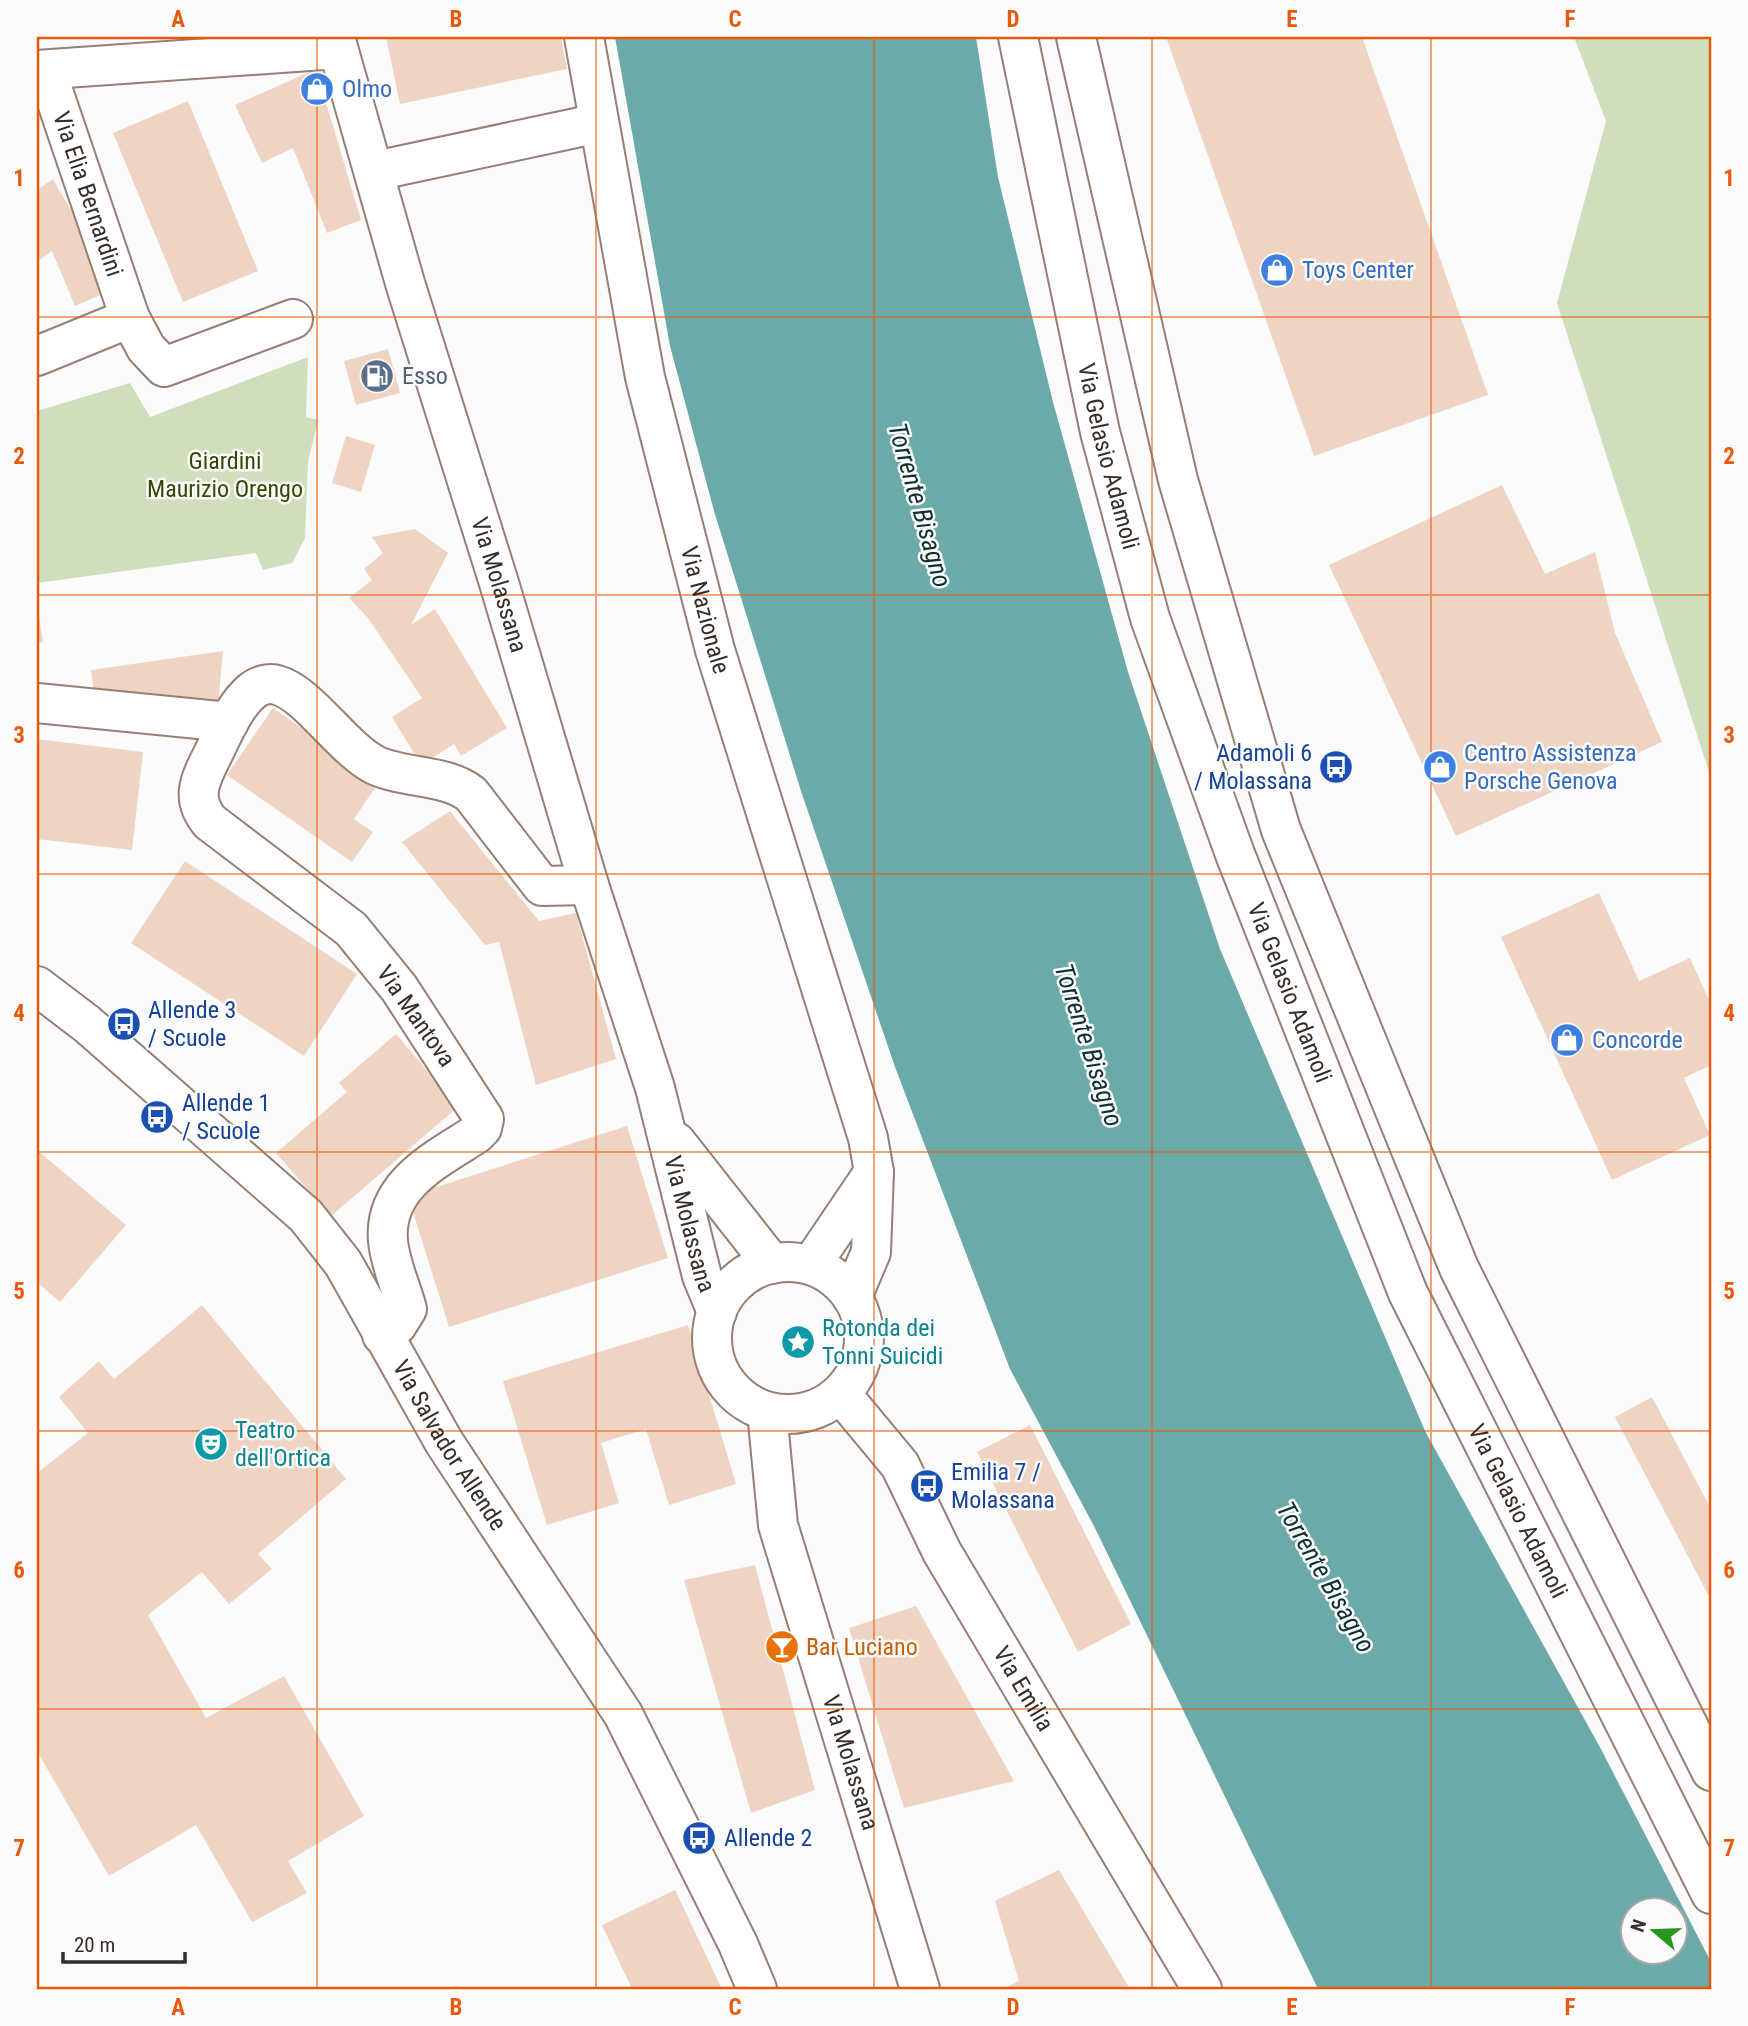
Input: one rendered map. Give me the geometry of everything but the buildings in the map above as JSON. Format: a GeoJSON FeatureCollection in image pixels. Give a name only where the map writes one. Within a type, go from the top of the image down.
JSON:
{"type":"FeatureCollection","features":[{"type":"Feature","properties":{"kind":"main road","name":"Via Nazionale"},"geometry":{"type":"LineString","coordinates":[[584,37],[645,377],[715,650],[854,1088],[874,1172],[871,1252],[852,1297]]}},
{"type":"Feature","properties":{"kind":"main road","name":"Via Gelasio Adamoli"},"geometry":{"type":"LineString","coordinates":[[1018,37],[1111,471],[1150,618],[1235,854],[1408,1293],[1711,1894]]}},
{"type":"Feature","properties":{"kind":"main road","name":"Via Gelasio Adamoli"},"geometry":{"type":"LineString","coordinates":[[1076,37],[1178,480],[1281,830],[1459,1268],[1711,1771]]}},
{"type":"Feature","properties":{"kind":"main road","name":"Via Elia Bernardini"},"geometry":{"type":"LineString","coordinates":[[293,318],[164,367],[146,348],[130,318],[41,70],[337,43]]}},
{"type":"Feature","properties":{"kind":"main road","name":"Via Molassana"},"geometry":{"type":"LineString","coordinates":[[337,43],[405,283],[495,569],[589,885],[668,1132],[702,1276],[717,1312]]}},
{"type":"Feature","properties":{"kind":"main road"},"geometry":{"type":"LineString","coordinates":[[375,171],[599,123]]}},
{"type":"Feature","properties":{"kind":"main road"},"geometry":{"type":"LineString","coordinates":[[37,356],[130,318]]}},
{"type":"Feature","properties":{"kind":"main road","name":"Via Mantova"},"geometry":{"type":"LineString","coordinates":[[382,1335],[397,1325],[407,1309],[388,1242],[394,1198],[409,1181],[482,1128],[484,1119],[388,973],[351,929],[210,822],[200,810],[196,796],[200,782],[229,722],[252,691],[265,684],[275,684],[288,690],[349,747],[374,764],[401,775],[461,786],[471,794],[542,887],[589,885]]}},
{"type":"Feature","properties":{"kind":"main road"},"geometry":{"type":"LineString","coordinates":[[37,703],[229,722]]}},
{"type":"Feature","properties":{"kind":"main road","name":"Via Salvador Allende"},"geometry":{"type":"LineString","coordinates":[[37,986],[87,1024],[306,1216],[343,1263],[444,1442],[622,1714],[738,1944],[757,1989]]}},
{"type":"Feature","properties":{"kind":"main road","name":"Via Molassana"},"geometry":{"type":"LineString","coordinates":[[668,1132],[772,1264]]}},
{"type":"Feature","properties":{"kind":"main road"},"geometry":{"type":"LineString","coordinates":[[811,1265],[874,1172]]}},
{"type":"Feature","properties":{"kind":"main road"},"geometry":{"type":"LineString","coordinates":[[792,1262],[811,1265],[834,1277],[852,1297],[864,1329],[860,1364],[841,1394],[810,1412],[786,1415],[767,1412],[748,1403],[732,1390],[721,1373],[714,1353],[712,1332],[717,1312],[738,1281],[755,1270],[772,1264],[792,1262]]}},
{"type":"Feature","properties":{"kind":"main road","name":"Via Emilia"},"geometry":{"type":"LineString","coordinates":[[841,1394],[900,1465],[942,1552],[1202,1989]]}},
{"type":"Feature","properties":{"kind":"main road","name":"Via Molassana"},"geometry":{"type":"LineString","coordinates":[[767,1412],[778,1525],[920,1989]]}},
{"type":"Feature","properties":{"kind":"green space"},"geometry":{"type":"Polygon","coordinates":[[[1574,37],[1711,37],[1711,778],[1557,303],[1606,121],[1574,37]]]}},
{"type":"Feature","properties":{"kind":"green space","name":"Giardini Maurizio Orengo"},"geometry":{"type":"Polygon","coordinates":[[[308,357],[306,417],[318,420],[308,462],[305,538],[292,563],[263,570],[256,553],[37,583],[37,411],[130,383],[150,417],[308,357]]]}},
{"type":"Feature","properties":{"kind":"water","name":"Torrente Bisagno"},"geometry":{"type":"Polygon","coordinates":[[[615,37],[976,37],[998,177],[1053,402],[1128,672],[1220,949],[1425,1431],[1602,1751],[1677,1896],[1618,1896],[1618,1966],[1688,1966],[1688,1917],[1711,1962],[1711,1989],[1318,1989],[1095,1528],[1010,1369],[895,1067],[801,791],[714,511],[670,346],[615,37]]]}},
{"type":"Feature","properties":{"kind":"place","name":"Olmo"},"geometry":{"type":"Point","coordinates":[317,89]}},
{"type":"Feature","properties":{"kind":"place","name":"Toys Center"},"geometry":{"type":"Point","coordinates":[1277,270]}},
{"type":"Feature","properties":{"kind":"place","name":"Esso"},"geometry":{"type":"Point","coordinates":[377,376]}},
{"type":"Feature","properties":{"kind":"place","name":"Adamoli 6 / Molassana"},"geometry":{"type":"Point","coordinates":[1336,767]}},
{"type":"Feature","properties":{"kind":"place","name":"Centro Assistenza Porsche Genova"},"geometry":{"type":"Point","coordinates":[1440,767]}},
{"type":"Feature","properties":{"kind":"place","name":"Allende 3 / Scuole"},"geometry":{"type":"Point","coordinates":[124,1024]}},
{"type":"Feature","properties":{"kind":"place","name":"Concorde"},"geometry":{"type":"Point","coordinates":[1567,1040]}},
{"type":"Feature","properties":{"kind":"place","name":"Allende 1 / Scuole"},"geometry":{"type":"Point","coordinates":[157,1117]}},
{"type":"Feature","properties":{"kind":"place","name":"Rotonda dei Tonni Suicidi"},"geometry":{"type":"Point","coordinates":[798,1342]}},
{"type":"Feature","properties":{"kind":"place","name":"Teatro dell'Ortica"},"geometry":{"type":"Point","coordinates":[211,1444]}},
{"type":"Feature","properties":{"kind":"place","name":"Emilia 7 / Molassana"},"geometry":{"type":"Point","coordinates":[927,1486]}},
{"type":"Feature","properties":{"kind":"place","name":"Bar Luciano"},"geometry":{"type":"Point","coordinates":[782,1647]}},
{"type":"Feature","properties":{"kind":"place","name":"Allende 2"},"geometry":{"type":"Point","coordinates":[699,1838]}}]}
